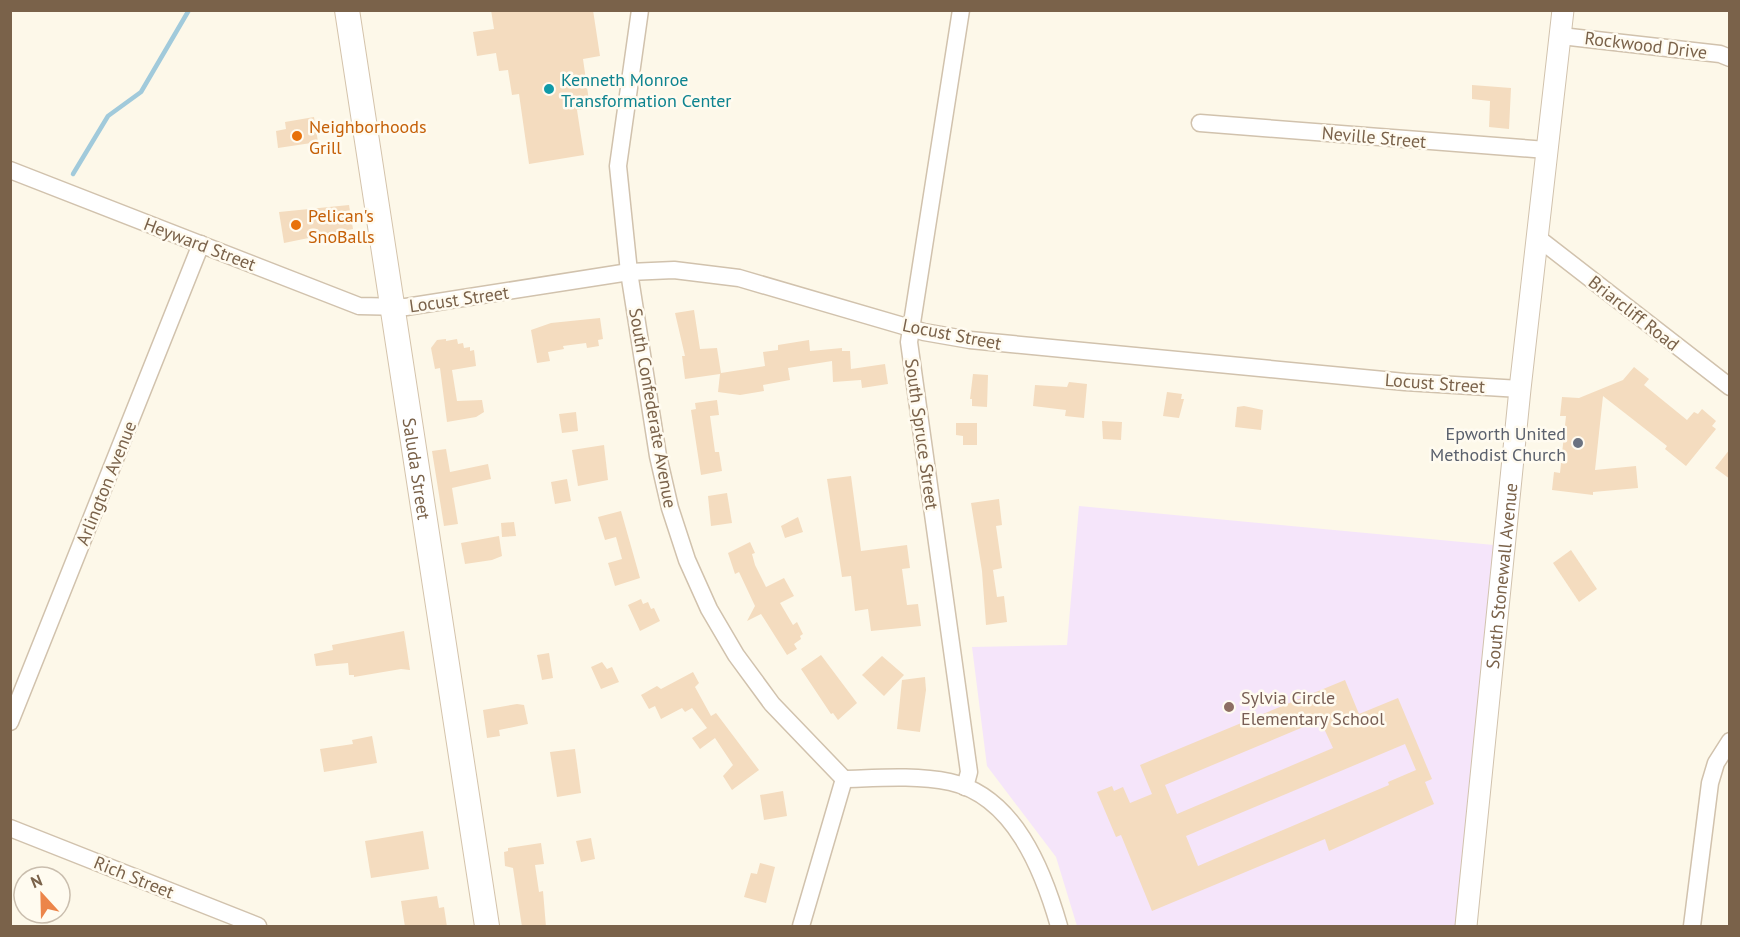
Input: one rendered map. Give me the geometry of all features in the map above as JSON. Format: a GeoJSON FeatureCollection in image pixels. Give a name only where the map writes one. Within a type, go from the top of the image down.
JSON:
{"type":"FeatureCollection","features":[{"type":"Feature","properties":{"kind":"main road","name":"Saluda Street"},"geometry":{"type":"LineString","coordinates":[[348,10],[487,927]]}},
{"type":"Feature","properties":{"kind":"street","name":"South Confederate Avenue"},"geometry":{"type":"LineString","coordinates":[[640,10],[618,166],[629,272],[658,456],[670,508],[687,560],[709,609],[736,655],[772,704],[844,779]]}},
{"type":"Feature","properties":{"kind":"street","name":"South Spruce Street"},"geometry":{"type":"LineString","coordinates":[[962,10],[909,342],[969,772],[966,787]]}},
{"type":"Feature","properties":{"kind":"street","name":"South Stonewall Avenue"},"geometry":{"type":"LineString","coordinates":[[1466,927],[1520,389],[1563,10]]}},
{"type":"Feature","properties":{"kind":"street","name":"Rockwood Drive"},"geometry":{"type":"LineString","coordinates":[[1561,36],[1720,54],[1730,58]]}},
{"type":"Feature","properties":{"kind":"street","name":"Neville Street"},"geometry":{"type":"LineString","coordinates":[[1200,123],[1548,150]]}},
{"type":"Feature","properties":{"kind":"street","name":"Heyward Street"},"geometry":{"type":"LineString","coordinates":[[10,170],[359,306],[392,308]]}},
{"type":"Feature","properties":{"kind":"street","name":"Briarcliff Road"},"geometry":{"type":"LineString","coordinates":[[1538,238],[1730,387]]}},
{"type":"Feature","properties":{"kind":"street","name":"Arlington Avenue"},"geometry":{"type":"LineString","coordinates":[[10,722],[201,244]]}},
{"type":"Feature","properties":{"kind":"street","name":"Locust Street"},"geometry":{"type":"LineString","coordinates":[[392,308],[499,294],[629,272],[674,270],[739,278],[912,328],[959,338],[1016,346],[1405,382],[1520,389]]}},
{"type":"Feature","properties":{"kind":"street"},"geometry":{"type":"LineString","coordinates":[[1692,927],[1710,783],[1716,763],[1730,741]]}},
{"type":"Feature","properties":{"kind":"street"},"geometry":{"type":"LineString","coordinates":[[801,927],[844,779],[908,777],[951,782],[966,787],[992,802],[1013,824],[1040,872],[1059,927]]}},
{"type":"Feature","properties":{"kind":"street","name":"Rich Street"},"geometry":{"type":"LineString","coordinates":[[10,828],[258,927]]}},
{"type":"Feature","properties":{"kind":"shaded area","name":"Sylvia Circle Elementary School"},"geometry":{"type":"Polygon","coordinates":[[[1079,506],[1494,545],[1456,926],[1077,926],[1056,857],[987,766],[972,647],[1067,645],[1079,506]]]}},
{"type":"Feature","properties":{"kind":"building","name":"Kenneth Monroe Transformation Center"},"geometry":{"type":"Polygon","coordinates":[[[491,10],[593,10],[600,56],[583,59],[590,108],[577,110],[584,155],[529,164],[519,94],[512,95],[508,70],[499,71],[496,53],[477,56],[473,32],[494,29],[491,10]]]}},
{"type":"Feature","properties":{"kind":"building"},"geometry":{"type":"Polygon","coordinates":[[[1472,85],[1511,88],[1509,129],[1489,127],[1490,101],[1472,99],[1472,85]]]}},
{"type":"Feature","properties":{"kind":"building","name":"Neighborhoods Grill"},"geometry":{"type":"Polygon","coordinates":[[[314,117],[318,142],[278,148],[276,131],[286,129],[285,122],[314,117]]]}},
{"type":"Feature","properties":{"kind":"building"},"geometry":{"type":"Polygon","coordinates":[[[349,205],[353,229],[284,243],[279,212],[349,205]]]}},
{"type":"Feature","properties":{"kind":"building"},"geometry":{"type":"Polygon","coordinates":[[[694,310],[700,349],[717,348],[721,373],[765,366],[763,352],[778,350],[778,345],[809,340],[810,351],[842,348],[842,351],[850,351],[851,369],[885,364],[888,384],[862,388],[861,380],[833,382],[832,361],[788,368],[790,380],[763,385],[764,391],[740,395],[718,392],[720,374],[685,379],[682,356],[685,356],[675,313],[694,310]]]}},
{"type":"Feature","properties":{"kind":"building"},"geometry":{"type":"Polygon","coordinates":[[[600,318],[603,339],[598,340],[599,346],[587,348],[586,343],[563,346],[564,349],[548,352],[550,361],[537,363],[531,330],[551,323],[600,318]]]}},
{"type":"Feature","properties":{"kind":"building"},"geometry":{"type":"Polygon","coordinates":[[[446,339],[446,341],[457,339],[458,344],[463,343],[464,348],[470,347],[470,351],[474,350],[476,366],[452,370],[457,401],[482,400],[484,412],[476,417],[447,422],[440,368],[435,369],[431,348],[437,340],[446,339]]]}},
{"type":"Feature","properties":{"kind":"building"},"geometry":{"type":"Polygon","coordinates":[[[1634,367],[1649,379],[1644,385],[1687,420],[1694,412],[1698,414],[1702,409],[1716,421],[1712,426],[1716,429],[1686,466],[1665,449],[1667,446],[1603,396],[1595,470],[1636,466],[1638,488],[1593,492],[1593,495],[1552,490],[1554,472],[1560,473],[1566,416],[1560,416],[1562,397],[1579,398],[1623,380],[1634,367]]]}},
{"type":"Feature","properties":{"kind":"building"},"geometry":{"type":"Polygon","coordinates":[[[973,374],[988,375],[987,407],[972,406],[972,399],[970,399],[973,374]]]}},
{"type":"Feature","properties":{"kind":"building"},"geometry":{"type":"Polygon","coordinates":[[[1069,382],[1087,384],[1084,418],[1065,416],[1066,410],[1033,406],[1035,385],[1067,387],[1069,382]]]}},
{"type":"Feature","properties":{"kind":"building"},"geometry":{"type":"Polygon","coordinates":[[[1167,392],[1182,394],[1181,399],[1184,399],[1179,418],[1163,416],[1167,392]]]}},
{"type":"Feature","properties":{"kind":"building"},"geometry":{"type":"Polygon","coordinates":[[[717,400],[719,415],[710,416],[715,452],[719,452],[722,471],[701,475],[691,410],[696,409],[695,403],[717,400]]]}},
{"type":"Feature","properties":{"kind":"building"},"geometry":{"type":"Polygon","coordinates":[[[1237,407],[1263,410],[1261,430],[1235,427],[1237,407]]]}},
{"type":"Feature","properties":{"kind":"building"},"geometry":{"type":"Polygon","coordinates":[[[576,412],[578,431],[562,433],[559,414],[576,412]]]}},
{"type":"Feature","properties":{"kind":"building"},"geometry":{"type":"Polygon","coordinates":[[[1102,421],[1122,422],[1121,440],[1103,439],[1102,421]]]}},
{"type":"Feature","properties":{"kind":"building"},"geometry":{"type":"Polygon","coordinates":[[[956,423],[977,423],[977,445],[963,445],[963,436],[956,435],[956,423]]]}},
{"type":"Feature","properties":{"kind":"building"},"geometry":{"type":"Polygon","coordinates":[[[604,445],[608,480],[578,486],[572,450],[604,445]]]}},
{"type":"Feature","properties":{"kind":"building"},"geometry":{"type":"Polygon","coordinates":[[[446,449],[450,472],[488,464],[491,479],[452,488],[458,524],[444,526],[432,451],[446,449]]]}},
{"type":"Feature","properties":{"kind":"building"},"geometry":{"type":"Polygon","coordinates":[[[1730,449],[1730,479],[1715,468],[1730,449]]]}},
{"type":"Feature","properties":{"kind":"building"},"geometry":{"type":"Polygon","coordinates":[[[851,476],[861,551],[907,545],[910,568],[902,569],[907,605],[918,604],[921,626],[871,631],[868,609],[855,611],[851,576],[842,577],[827,479],[851,476]]]}},
{"type":"Feature","properties":{"kind":"building"},"geometry":{"type":"Polygon","coordinates":[[[567,479],[571,501],[555,504],[551,482],[567,479]]]}},
{"type":"Feature","properties":{"kind":"building"},"geometry":{"type":"Polygon","coordinates":[[[727,493],[732,523],[711,526],[708,496],[727,493]]]}},
{"type":"Feature","properties":{"kind":"building"},"geometry":{"type":"Polygon","coordinates":[[[999,499],[1002,525],[996,526],[1002,568],[993,570],[997,597],[1004,596],[1007,622],[986,625],[982,571],[971,503],[999,499]]]}},
{"type":"Feature","properties":{"kind":"building"},"geometry":{"type":"Polygon","coordinates":[[[621,511],[640,578],[615,586],[608,563],[622,559],[616,537],[605,540],[598,517],[621,511]]]}},
{"type":"Feature","properties":{"kind":"building"},"geometry":{"type":"Polygon","coordinates":[[[798,517],[803,532],[785,538],[781,526],[798,517]]]}},
{"type":"Feature","properties":{"kind":"building"},"geometry":{"type":"Polygon","coordinates":[[[514,522],[516,536],[502,537],[501,523],[514,522]]]}},
{"type":"Feature","properties":{"kind":"building"},"geometry":{"type":"Polygon","coordinates":[[[499,536],[502,556],[465,564],[461,543],[499,536]]]}},
{"type":"Feature","properties":{"kind":"building"},"geometry":{"type":"Polygon","coordinates":[[[750,542],[755,553],[752,554],[755,565],[766,587],[784,578],[794,596],[780,603],[793,625],[797,622],[803,634],[800,636],[801,639],[794,644],[797,649],[787,655],[761,614],[747,621],[755,606],[739,572],[735,574],[728,553],[750,542]]]}},
{"type":"Feature","properties":{"kind":"building"},"geometry":{"type":"Polygon","coordinates":[[[1571,550],[1597,589],[1579,602],[1553,563],[1571,550]]]}},
{"type":"Feature","properties":{"kind":"building"},"geometry":{"type":"Polygon","coordinates":[[[641,599],[643,604],[648,602],[651,609],[654,608],[660,621],[640,631],[628,605],[641,599]]]}},
{"type":"Feature","properties":{"kind":"building"},"geometry":{"type":"Polygon","coordinates":[[[404,631],[410,670],[401,669],[354,677],[354,675],[349,675],[348,663],[316,666],[314,654],[333,650],[332,645],[404,631]]]}},
{"type":"Feature","properties":{"kind":"building"},"geometry":{"type":"Polygon","coordinates":[[[549,653],[553,678],[542,680],[537,655],[549,653]]]}},
{"type":"Feature","properties":{"kind":"building"},"geometry":{"type":"Polygon","coordinates":[[[821,655],[857,703],[838,720],[833,713],[831,714],[801,669],[821,655]]]}},
{"type":"Feature","properties":{"kind":"building"},"geometry":{"type":"Polygon","coordinates":[[[882,656],[904,675],[884,696],[862,675],[882,656]]]}},
{"type":"Feature","properties":{"kind":"building"},"geometry":{"type":"Polygon","coordinates":[[[602,662],[607,669],[612,667],[619,682],[601,689],[591,667],[602,662]]]}},
{"type":"Feature","properties":{"kind":"building"},"geometry":{"type":"Polygon","coordinates":[[[693,672],[699,683],[695,687],[711,716],[716,713],[759,770],[732,790],[723,776],[733,765],[715,738],[700,749],[692,738],[707,728],[692,708],[685,712],[682,708],[661,719],[655,706],[649,709],[641,695],[657,686],[661,689],[693,672]]]}},
{"type":"Feature","properties":{"kind":"building"},"geometry":{"type":"Polygon","coordinates":[[[925,677],[926,690],[920,732],[897,729],[902,680],[925,677]]]}},
{"type":"Feature","properties":{"kind":"building"},"geometry":{"type":"Polygon","coordinates":[[[1345,680],[1359,714],[1398,698],[1432,779],[1425,782],[1434,804],[1329,851],[1325,839],[1152,911],[1121,835],[1116,837],[1097,792],[1112,786],[1114,791],[1123,787],[1130,803],[1152,794],[1140,765],[1345,680]],[[1320,720],[1165,785],[1177,814],[1333,748],[1320,720]],[[1405,744],[1186,836],[1198,866],[1389,785],[1388,782],[1416,770],[1405,744]]]}},
{"type":"Feature","properties":{"kind":"building"},"geometry":{"type":"Polygon","coordinates":[[[517,704],[524,705],[528,724],[499,730],[500,736],[487,738],[483,710],[517,704]]]}},
{"type":"Feature","properties":{"kind":"building"},"geometry":{"type":"Polygon","coordinates":[[[372,736],[377,763],[324,772],[320,749],[353,744],[352,740],[372,736]]]}},
{"type":"Feature","properties":{"kind":"building"},"geometry":{"type":"Polygon","coordinates":[[[575,749],[581,793],[557,797],[550,752],[575,749]]]}},
{"type":"Feature","properties":{"kind":"building"},"geometry":{"type":"Polygon","coordinates":[[[783,791],[787,816],[764,820],[760,795],[783,791]]]}},
{"type":"Feature","properties":{"kind":"building"},"geometry":{"type":"Polygon","coordinates":[[[423,831],[429,869],[371,878],[365,841],[423,831]]]}},
{"type":"Feature","properties":{"kind":"building"},"geometry":{"type":"Polygon","coordinates":[[[591,838],[595,859],[581,862],[576,841],[591,838]]]}},
{"type":"Feature","properties":{"kind":"building"},"geometry":{"type":"Polygon","coordinates":[[[541,843],[544,864],[535,865],[539,892],[543,891],[546,927],[522,927],[513,868],[505,866],[504,852],[508,851],[508,848],[541,843]]]}},
{"type":"Feature","properties":{"kind":"building"},"geometry":{"type":"Polygon","coordinates":[[[760,863],[775,867],[766,903],[744,897],[751,873],[757,874],[760,863]]]}},
{"type":"Feature","properties":{"kind":"building"},"geometry":{"type":"Polygon","coordinates":[[[437,896],[439,908],[444,907],[447,927],[405,927],[401,901],[437,896]]]}},
{"type":"Feature","properties":{"kind":"waterway"},"geometry":{"type":"LineString","coordinates":[[73,174],[108,116],[141,92],[189,10]]}},
{"type":"Feature","properties":{"kind":"place","name":"Kenneth Monroe Transformation Center"},"geometry":{"type":"Point","coordinates":[549,89]}},
{"type":"Feature","properties":{"kind":"place","name":"Neighborhoods Grill"},"geometry":{"type":"Point","coordinates":[297,136]}},
{"type":"Feature","properties":{"kind":"place","name":"Pelican's SnoBalls"},"geometry":{"type":"Point","coordinates":[296,225]}},
{"type":"Feature","properties":{"kind":"place","name":"Epworth United Methodist Church"},"geometry":{"type":"Point","coordinates":[1578,443]}},
{"type":"Feature","properties":{"kind":"place","name":"Sylvia Circle Elementary School"},"geometry":{"type":"Point","coordinates":[1229,707]}}]}
